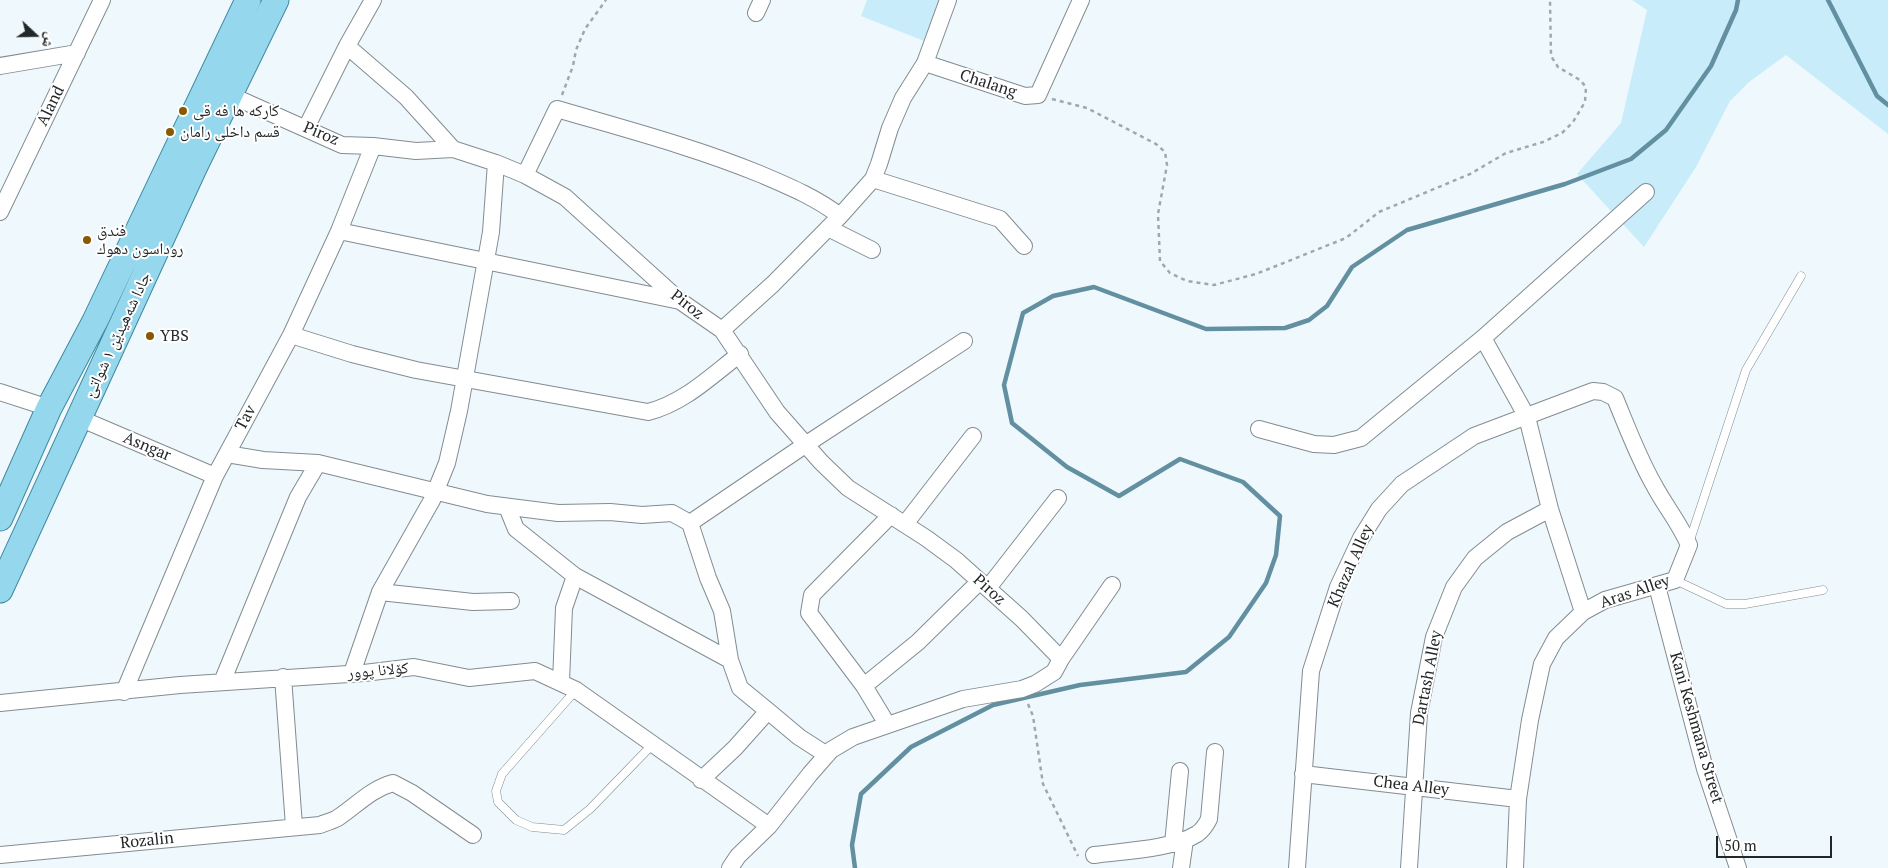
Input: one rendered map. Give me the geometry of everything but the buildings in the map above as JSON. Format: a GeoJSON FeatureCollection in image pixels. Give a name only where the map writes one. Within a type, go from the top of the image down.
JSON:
{"type":"FeatureCollection","features":[{"type":"Feature","properties":{"kind":"main road","name":"جادا شەهیدێن ١ شواتێ"},"geometry":{"type":"LineString","coordinates":[[0,518],[49,408],[95,321],[248,0]]}},
{"type":"Feature","properties":{"kind":"main road","name":"جادا شەهیدێن ١ شواتێ"},"geometry":{"type":"LineString","coordinates":[[0,590],[276,0]]}},
{"type":"Feature","properties":{"kind":"main road"},"geometry":{"type":"LineString","coordinates":[[95,321],[120,331]]}},
{"type":"Feature","properties":{"kind":"street","name":"Aland"},"geometry":{"type":"LineString","coordinates":[[0,212],[102,0]]}},
{"type":"Feature","properties":{"kind":"street"},"geometry":{"type":"LineString","coordinates":[[306,128],[347,46],[373,0]]}},
{"type":"Feature","properties":{"kind":"street"},"geometry":{"type":"LineString","coordinates":[[722,330],[773,284],[840,216],[873,179],[890,128],[903,98],[925,63],[948,0]]}},
{"type":"Feature","properties":{"kind":"street","name":"Chalang"},"geometry":{"type":"LineString","coordinates":[[925,63],[1024,96],[1038,95],[1081,0]]}},
{"type":"Feature","properties":{"kind":"street"},"geometry":{"type":"LineString","coordinates":[[347,46],[406,97],[453,149]]}},
{"type":"Feature","properties":{"kind":"street"},"geometry":{"type":"LineString","coordinates":[[0,66],[77,53]]}},
{"type":"Feature","properties":{"kind":"street","name":"Piroz"},"geometry":{"type":"LineString","coordinates":[[230,95],[342,144],[416,151],[453,149],[526,175],[565,197],[680,301],[722,330],[740,354],[776,412],[820,462],[848,488],[905,524],[956,560],[1022,619],[1061,659]]}},
{"type":"Feature","properties":{"kind":"street"},"geometry":{"type":"LineString","coordinates":[[526,175],[557,109],[725,160],[794,188],[821,202],[840,216]]}},
{"type":"Feature","properties":{"kind":"street","name":"Tav"},"geometry":{"type":"LineString","coordinates":[[124,692],[214,476],[291,335],[339,231],[373,146]]}},
{"type":"Feature","properties":{"kind":"street"},"geometry":{"type":"LineString","coordinates":[[352,673],[380,592],[436,491],[447,464],[465,380],[491,232],[496,163]]}},
{"type":"Feature","properties":{"kind":"street"},"geometry":{"type":"LineString","coordinates":[[873,179],[1000,219],[1024,246]]}},
{"type":"Feature","properties":{"kind":"street"},"geometry":{"type":"LineString","coordinates":[[1259,429],[1314,444],[1334,445],[1361,438],[1483,338],[1646,192]]}},
{"type":"Feature","properties":{"kind":"street"},"geometry":{"type":"LineString","coordinates":[[828,228],[872,250]]}},
{"type":"Feature","properties":{"kind":"street"},"geometry":{"type":"LineString","coordinates":[[339,231],[680,301]]}},
{"type":"Feature","properties":{"kind":"street"},"geometry":{"type":"LineString","coordinates":[[291,335],[352,354],[465,380],[648,412],[663,408],[683,398],[740,354]]}},
{"type":"Feature","properties":{"kind":"street"},"geometry":{"type":"LineString","coordinates":[[1483,338],[1527,417],[1550,509],[1584,612]]}},
{"type":"Feature","properties":{"kind":"street"},"geometry":{"type":"LineString","coordinates":[[690,523],[964,341]]}},
{"type":"Feature","properties":{"kind":"street"},"geometry":{"type":"LineString","coordinates":[[0,392],[49,408]]}},
{"type":"Feature","properties":{"kind":"street","name":"Khazal Alley"},"geometry":{"type":"LineString","coordinates":[[1297,868],[1312,671],[1338,587],[1361,538],[1379,509],[1402,484],[1474,436],[1592,392],[1604,392],[1615,398],[1637,453],[1655,487],[1681,526],[1689,545]]}},
{"type":"Feature","properties":{"kind":"street","name":"Asngar"},"geometry":{"type":"LineString","coordinates":[[79,418],[214,476]]}},
{"type":"Feature","properties":{"kind":"street"},"geometry":{"type":"LineString","coordinates":[[905,524],[973,436]]}},
{"type":"Feature","properties":{"kind":"street"},"geometry":{"type":"LineString","coordinates":[[227,454],[263,460],[318,463],[487,504],[558,513],[610,512],[642,515],[672,513],[690,523],[708,578],[722,611],[730,660],[740,688],[799,737],[827,754]]}},
{"type":"Feature","properties":{"kind":"street"},"geometry":{"type":"LineString","coordinates":[[222,682],[298,497],[318,463]]}},
{"type":"Feature","properties":{"kind":"street"},"geometry":{"type":"LineString","coordinates":[[864,686],[984,585],[1058,498]]}},
{"type":"Feature","properties":{"kind":"street"},"geometry":{"type":"LineString","coordinates":[[507,506],[516,529],[575,576],[730,660]]}},
{"type":"Feature","properties":{"kind":"street","name":"Dartash Alley"},"geometry":{"type":"LineString","coordinates":[[1410,868],[1419,713],[1434,637],[1454,587],[1475,558],[1501,537],[1550,509]]}},
{"type":"Feature","properties":{"kind":"street"},"geometry":{"type":"LineString","coordinates":[[887,724],[864,686],[809,613],[812,595],[891,515]]}},
{"type":"Feature","properties":{"kind":"street","name":"Aras Alley"},"geometry":{"type":"LineString","coordinates":[[1515,868],[1518,799],[1530,720],[1542,664],[1556,638],[1584,612],[1605,600],[1675,580],[1689,545]]}},
{"type":"Feature","properties":{"kind":"street"},"geometry":{"type":"LineString","coordinates":[[561,682],[564,608],[575,576]]}},
{"type":"Feature","properties":{"kind":"street"},"geometry":{"type":"LineString","coordinates":[[730,868],[738,856],[769,826],[831,750],[853,737],[887,724],[963,699],[1022,689],[1035,684],[1054,672],[1112,584]]}},
{"type":"Feature","properties":{"kind":"street","name":"Kani Keshmana Street"},"geometry":{"type":"LineString","coordinates":[[1657,586],[1705,769],[1738,868]]}},
{"type":"Feature","properties":{"kind":"street"},"geometry":{"type":"LineString","coordinates":[[380,592],[473,602],[511,601]]}},
{"type":"Feature","properties":{"kind":"street","name":"کۆلانا پوور"},"geometry":{"type":"LineString","coordinates":[[0,703],[222,682],[414,667],[469,678],[535,672],[576,690],[701,780],[769,826]]}},
{"type":"Feature","properties":{"kind":"street"},"geometry":{"type":"LineString","coordinates":[[283,677],[294,826]]}},
{"type":"Feature","properties":{"kind":"street"},"geometry":{"type":"LineString","coordinates":[[701,780],[768,711]]}},
{"type":"Feature","properties":{"kind":"street"},"geometry":{"type":"LineString","coordinates":[[1087,857],[1179,842],[1198,834],[1205,827],[1209,819],[1215,752]]}},
{"type":"Feature","properties":{"kind":"street"},"geometry":{"type":"LineString","coordinates":[[1180,771],[1179,842],[1181,868]]}},
{"type":"Feature","properties":{"kind":"street","name":"Chea Alley"},"geometry":{"type":"LineString","coordinates":[[1303,774],[1518,799]]}},
{"type":"Feature","properties":{"kind":"street","name":"Rozalin"},"geometry":{"type":"LineString","coordinates":[[0,855],[320,824],[338,818],[382,786],[394,783],[412,793],[473,836]]}},
{"type":"Feature","properties":{"kind":"lane"},"geometry":{"type":"LineString","coordinates":[[1689,545],[1746,370],[1801,276]]}},
{"type":"Feature","properties":{"kind":"lane"},"geometry":{"type":"LineString","coordinates":[[1675,580],[1726,604],[1746,604],[1823,590]]}},
{"type":"Feature","properties":{"kind":"lane"},"geometry":{"type":"LineString","coordinates":[[576,690],[502,774],[496,791],[498,802],[516,820],[532,827],[564,830],[590,809],[652,745]]}},
{"type":"Feature","properties":{"kind":"path"},"geometry":{"type":"LineString","coordinates":[[557,109],[573,66],[576,50],[586,29],[606,0]]}},
{"type":"Feature","properties":{"kind":"path"},"geometry":{"type":"LineString","coordinates":[[1038,95],[1087,108],[1156,144],[1165,152],[1167,165],[1158,214],[1160,261],[1170,273],[1188,281],[1214,285],[1256,274],[1346,238],[1379,212],[1470,174],[1506,153],[1543,142],[1562,133],[1573,122],[1586,102],[1586,87],[1580,80],[1558,67],[1551,56],[1550,0]]}},
{"type":"Feature","properties":{"kind":"path"},"geometry":{"type":"LineString","coordinates":[[1027,702],[1033,716],[1043,784],[1087,857]]}},
{"type":"Feature","properties":{"kind":"shaded area"},"geometry":{"type":"Polygon","coordinates":[[[867,0],[940,0],[924,41],[861,16],[867,0]]]}},
{"type":"Feature","properties":{"kind":"shaded area"},"geometry":{"type":"Polygon","coordinates":[[[1632,0],[1888,0],[1888,134],[1786,55],[1749,82],[1730,101],[1696,167],[1644,247],[1577,174],[1621,123],[1647,10],[1632,0]]]}},
{"type":"Feature","properties":{"kind":"waterway"},"geometry":{"type":"LineString","coordinates":[[855,868],[852,845],[861,794],[911,747],[993,705],[1080,685],[1186,672],[1229,637],[1266,583],[1276,555],[1280,516],[1243,482],[1180,459],[1119,496],[1067,467],[1012,423],[1004,385],[1023,313],[1053,296],[1094,287],[1206,329],[1285,328],[1309,320],[1327,306],[1352,267],[1407,230],[1565,184],[1631,159],[1666,130],[1711,66],[1736,10],[1738,0]]}},
{"type":"Feature","properties":{"kind":"waterway"},"geometry":{"type":"LineString","coordinates":[[1828,0],[1877,96],[1888,105]]}},
{"type":"Feature","properties":{"kind":"place","name":"كاركه ها فه قى"},"geometry":{"type":"Point","coordinates":[183,111]}},
{"type":"Feature","properties":{"kind":"place","name":"قسم داخلی رامان"},"geometry":{"type":"Point","coordinates":[170,132]}},
{"type":"Feature","properties":{"kind":"place","name":"فندق روداسون دهوك"},"geometry":{"type":"Point","coordinates":[87,240]}},
{"type":"Feature","properties":{"kind":"place","name":"YBS"},"geometry":{"type":"Point","coordinates":[150,336]}}]}
